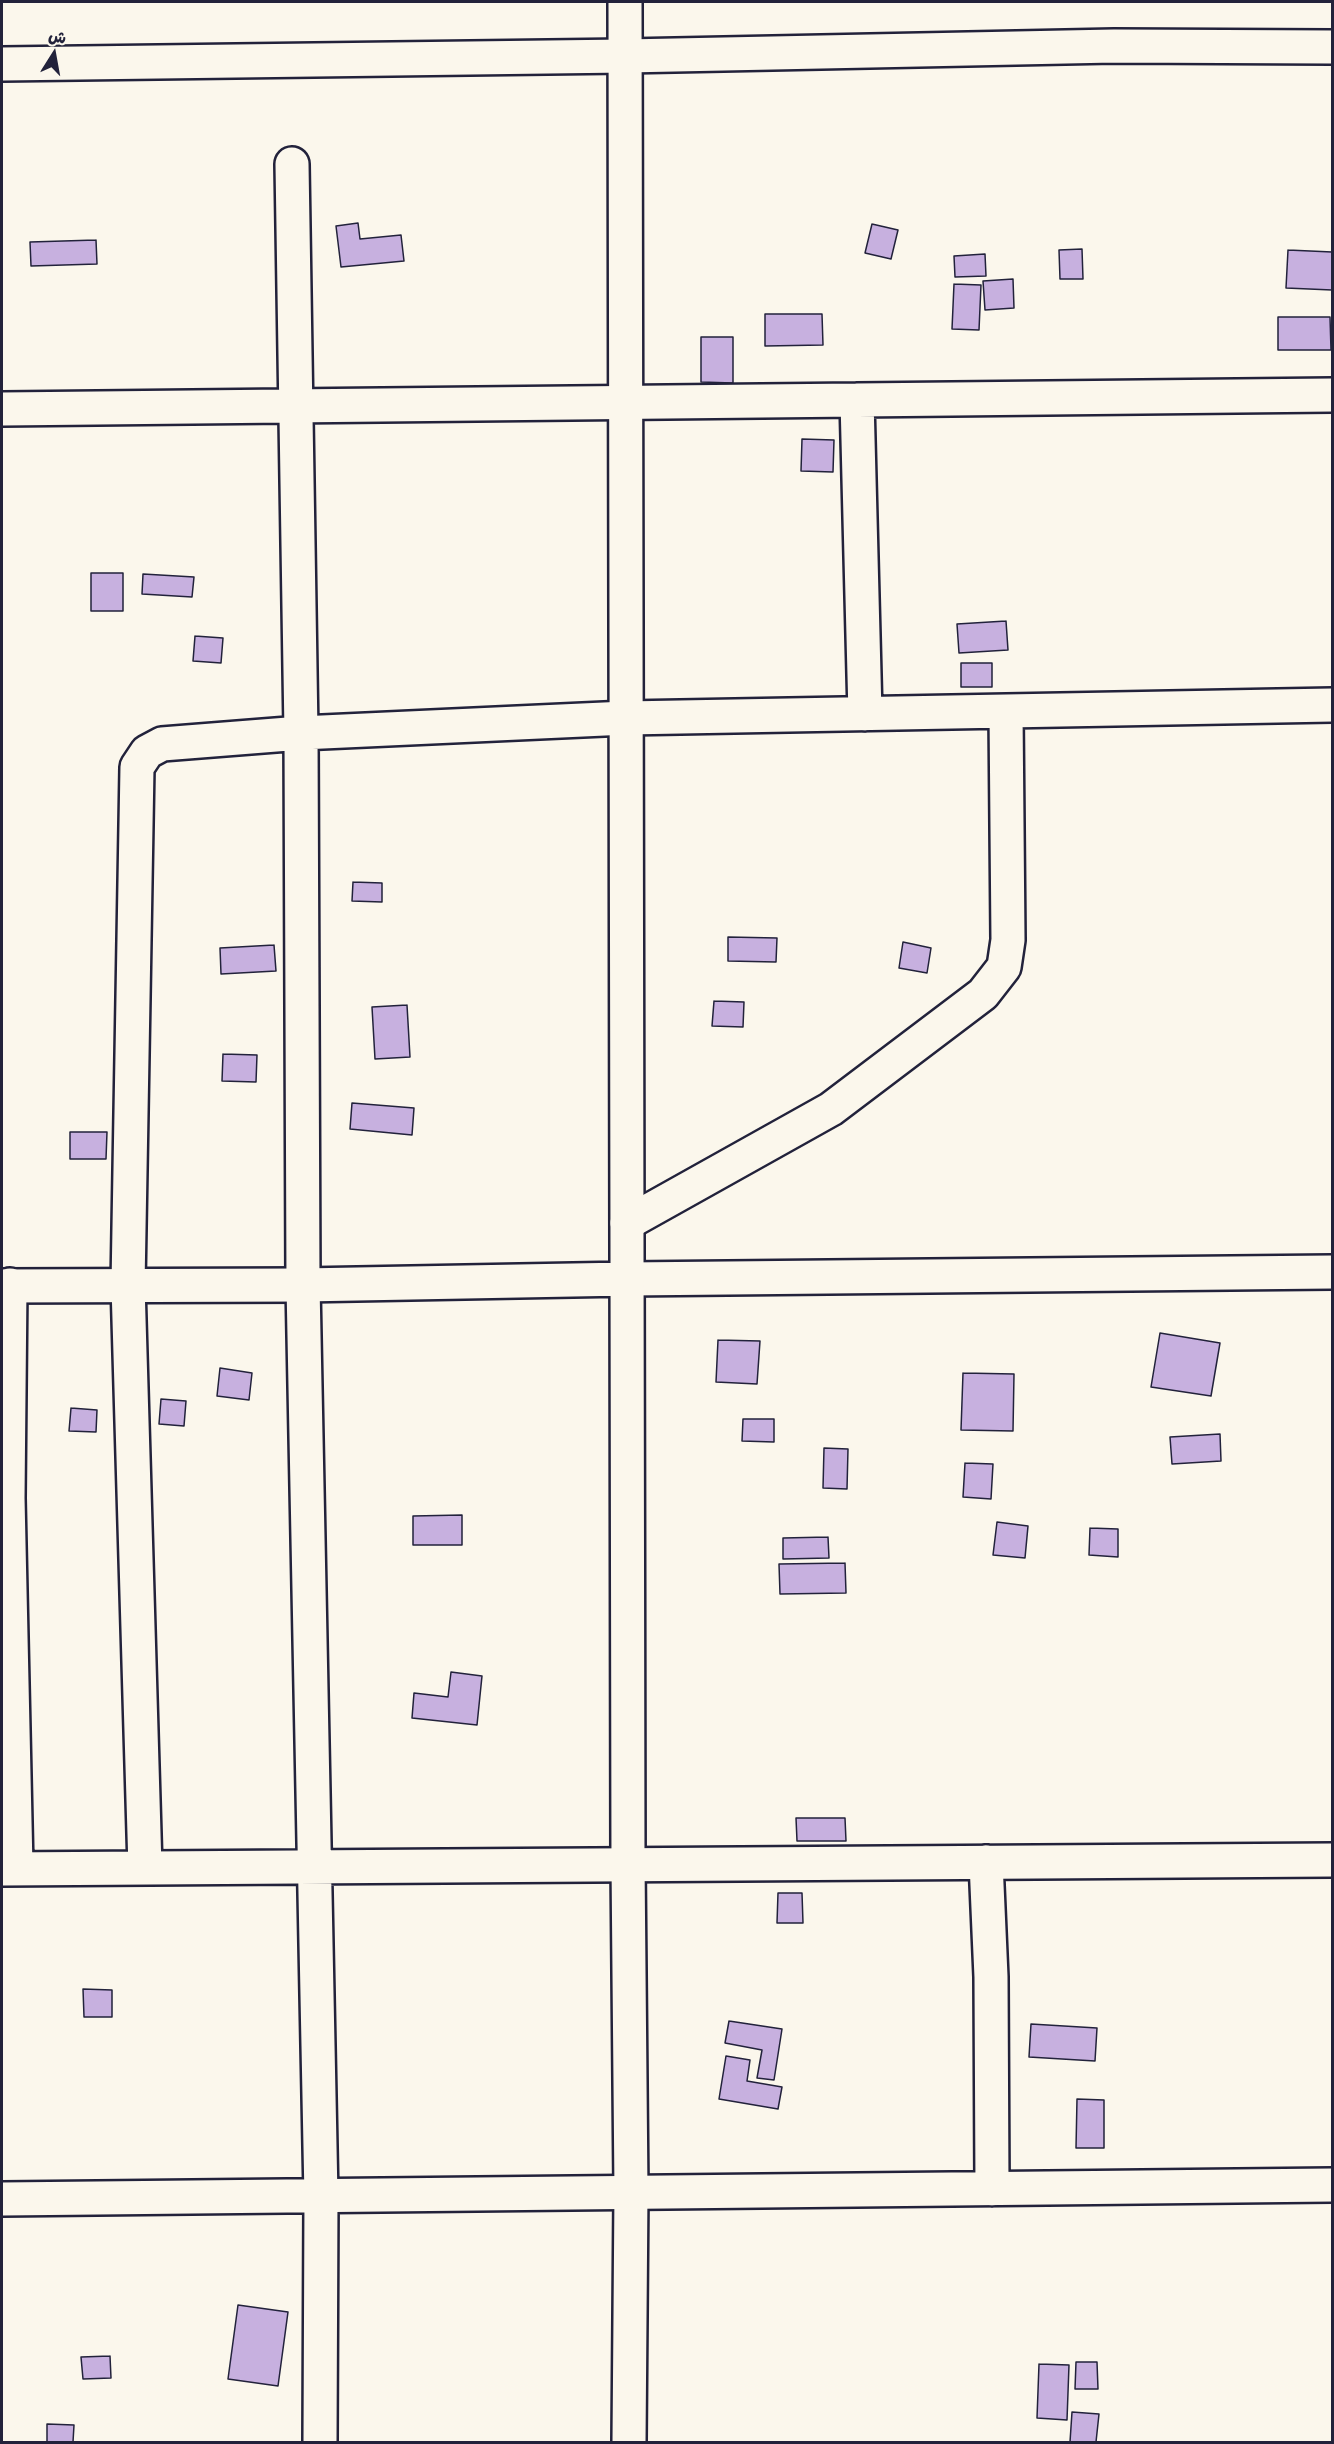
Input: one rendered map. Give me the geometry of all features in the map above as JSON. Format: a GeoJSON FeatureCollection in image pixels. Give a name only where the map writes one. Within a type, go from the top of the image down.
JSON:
{"type":"FeatureCollection","features":[{"type":"Feature","properties":{"kind":"street"},"geometry":{"type":"LineString","coordinates":[[626,2],[628,1863],[631,2191],[629,2442]]}},
{"type":"Feature","properties":{"kind":"street"},"geometry":{"type":"LineString","coordinates":[[2,64],[626,56],[1114,46],[1332,47]]}},
{"type":"Feature","properties":{"kind":"street"},"geometry":{"type":"LineString","coordinates":[[292,164],[301,733],[303,1285],[321,2197],[320,2442]]}},
{"type":"Feature","properties":{"kind":"street"},"geometry":{"type":"LineString","coordinates":[[2,409],[1332,394]]}},
{"type":"Feature","properties":{"kind":"street"},"geometry":{"type":"LineString","coordinates":[[857,400],[865,714]]}},
{"type":"Feature","properties":{"kind":"street"},"geometry":{"type":"LineString","coordinates":[[146,1868],[129,1285],[137,767],[147,752],[162,744],[301,733],[626,718],[1332,705]]}},
{"type":"Feature","properties":{"kind":"street"},"geometry":{"type":"LineString","coordinates":[[627,1223],[831,1109],[983,994],[1004,967],[1008,940],[1006,711]]}},
{"type":"Feature","properties":{"kind":"street"},"geometry":{"type":"LineString","coordinates":[[1332,1272],[627,1279],[303,1285],[6,1286],[9,1868],[1332,1860]]}},
{"type":"Feature","properties":{"kind":"street"},"geometry":{"type":"LineString","coordinates":[[986,1862],[991,1977],[992,2189]]}},
{"type":"Feature","properties":{"kind":"street"},"geometry":{"type":"LineString","coordinates":[[2,2199],[1332,2185]]}},
{"type":"Feature","properties":{"kind":"building"},"geometry":{"type":"Polygon","coordinates":[[[358,223],[360,239],[401,235],[404,261],[341,267],[336,226],[358,223]]]}},
{"type":"Feature","properties":{"kind":"building"},"geometry":{"type":"Polygon","coordinates":[[[872,224],[898,230],[891,259],[865,253],[872,224]]]}},
{"type":"Feature","properties":{"kind":"building"},"geometry":{"type":"Polygon","coordinates":[[[96,240],[97,264],[31,266],[30,242],[96,240]]]}},
{"type":"Feature","properties":{"kind":"building"},"geometry":{"type":"Polygon","coordinates":[[[1082,249],[1083,279],[1060,279],[1059,250],[1082,249]]]}},
{"type":"Feature","properties":{"kind":"building"},"geometry":{"type":"Polygon","coordinates":[[[1288,250],[1332,252],[1332,290],[1286,288],[1288,250]]]}},
{"type":"Feature","properties":{"kind":"building"},"geometry":{"type":"Polygon","coordinates":[[[985,254],[986,276],[955,277],[954,256],[985,254]]]}},
{"type":"Feature","properties":{"kind":"building"},"geometry":{"type":"Polygon","coordinates":[[[1013,279],[1014,308],[985,310],[983,281],[1013,279]]]}},
{"type":"Feature","properties":{"kind":"building"},"geometry":{"type":"Polygon","coordinates":[[[954,284],[981,285],[979,330],[952,329],[954,284]]]}},
{"type":"Feature","properties":{"kind":"building"},"geometry":{"type":"Polygon","coordinates":[[[765,314],[822,314],[823,345],[765,346],[765,314]]]}},
{"type":"Feature","properties":{"kind":"building"},"geometry":{"type":"Polygon","coordinates":[[[1278,317],[1330,317],[1331,350],[1278,350],[1278,317]]]}},
{"type":"Feature","properties":{"kind":"building"},"geometry":{"type":"Polygon","coordinates":[[[701,337],[733,337],[733,383],[701,382],[701,337]]]}},
{"type":"Feature","properties":{"kind":"building"},"geometry":{"type":"Polygon","coordinates":[[[802,439],[834,440],[833,472],[801,471],[802,439]]]}},
{"type":"Feature","properties":{"kind":"building"},"geometry":{"type":"Polygon","coordinates":[[[91,573],[123,573],[123,611],[91,611],[91,573]]]}},
{"type":"Feature","properties":{"kind":"building"},"geometry":{"type":"Polygon","coordinates":[[[143,574],[194,577],[192,597],[142,594],[143,574]]]}},
{"type":"Feature","properties":{"kind":"building"},"geometry":{"type":"Polygon","coordinates":[[[1006,621],[1008,650],[959,653],[957,624],[1006,621]]]}},
{"type":"Feature","properties":{"kind":"building"},"geometry":{"type":"Polygon","coordinates":[[[195,636],[223,638],[221,663],[193,661],[195,636]]]}},
{"type":"Feature","properties":{"kind":"building"},"geometry":{"type":"Polygon","coordinates":[[[961,663],[992,663],[992,687],[961,687],[961,663]]]}},
{"type":"Feature","properties":{"kind":"building"},"geometry":{"type":"Polygon","coordinates":[[[353,882],[382,883],[382,902],[352,901],[353,882]]]}},
{"type":"Feature","properties":{"kind":"building"},"geometry":{"type":"Polygon","coordinates":[[[728,937],[777,938],[776,962],[728,961],[728,937]]]}},
{"type":"Feature","properties":{"kind":"building"},"geometry":{"type":"Polygon","coordinates":[[[903,942],[931,948],[927,973],[899,968],[903,942]]]}},
{"type":"Feature","properties":{"kind":"building"},"geometry":{"type":"Polygon","coordinates":[[[274,945],[276,971],[221,974],[220,948],[274,945]]]}},
{"type":"Feature","properties":{"kind":"building"},"geometry":{"type":"Polygon","coordinates":[[[714,1001],[744,1002],[743,1027],[712,1026],[714,1001]]]}},
{"type":"Feature","properties":{"kind":"building"},"geometry":{"type":"Polygon","coordinates":[[[407,1005],[410,1057],[375,1059],[372,1007],[407,1005]]]}},
{"type":"Feature","properties":{"kind":"building"},"geometry":{"type":"Polygon","coordinates":[[[223,1054],[257,1055],[256,1082],[222,1081],[223,1054]]]}},
{"type":"Feature","properties":{"kind":"building"},"geometry":{"type":"Polygon","coordinates":[[[352,1103],[414,1108],[412,1135],[350,1129],[352,1103]]]}},
{"type":"Feature","properties":{"kind":"building"},"geometry":{"type":"Polygon","coordinates":[[[70,1132],[107,1132],[106,1159],[70,1159],[70,1132]]]}},
{"type":"Feature","properties":{"kind":"building"},"geometry":{"type":"Polygon","coordinates":[[[1160,1333],[1220,1343],[1211,1396],[1151,1387],[1160,1333]]]}},
{"type":"Feature","properties":{"kind":"building"},"geometry":{"type":"Polygon","coordinates":[[[718,1340],[760,1341],[757,1384],[716,1382],[718,1340]]]}},
{"type":"Feature","properties":{"kind":"building"},"geometry":{"type":"Polygon","coordinates":[[[220,1368],[252,1373],[249,1400],[217,1396],[220,1368]]]}},
{"type":"Feature","properties":{"kind":"building"},"geometry":{"type":"Polygon","coordinates":[[[963,1373],[1014,1374],[1013,1431],[961,1430],[963,1373]]]}},
{"type":"Feature","properties":{"kind":"building"},"geometry":{"type":"Polygon","coordinates":[[[161,1399],[186,1401],[184,1426],[159,1424],[161,1399]]]}},
{"type":"Feature","properties":{"kind":"building"},"geometry":{"type":"Polygon","coordinates":[[[71,1408],[97,1410],[96,1432],[69,1431],[71,1408]]]}},
{"type":"Feature","properties":{"kind":"building"},"geometry":{"type":"Polygon","coordinates":[[[743,1419],[774,1419],[774,1442],[742,1441],[743,1419]]]}},
{"type":"Feature","properties":{"kind":"building"},"geometry":{"type":"Polygon","coordinates":[[[1220,1434],[1221,1461],[1172,1464],[1170,1437],[1220,1434]]]}},
{"type":"Feature","properties":{"kind":"building"},"geometry":{"type":"Polygon","coordinates":[[[824,1448],[848,1449],[847,1489],[823,1488],[824,1448]]]}},
{"type":"Feature","properties":{"kind":"building"},"geometry":{"type":"Polygon","coordinates":[[[965,1463],[993,1464],[991,1499],[963,1497],[965,1463]]]}},
{"type":"Feature","properties":{"kind":"building"},"geometry":{"type":"Polygon","coordinates":[[[462,1515],[462,1545],[413,1545],[413,1516],[462,1515]]]}},
{"type":"Feature","properties":{"kind":"building"},"geometry":{"type":"Polygon","coordinates":[[[997,1522],[1028,1526],[1025,1558],[993,1555],[997,1522]]]}},
{"type":"Feature","properties":{"kind":"building"},"geometry":{"type":"Polygon","coordinates":[[[1090,1528],[1118,1529],[1118,1557],[1089,1555],[1090,1528]]]}},
{"type":"Feature","properties":{"kind":"building"},"geometry":{"type":"Polygon","coordinates":[[[828,1537],[829,1558],[783,1559],[783,1538],[828,1537]]]}},
{"type":"Feature","properties":{"kind":"building"},"geometry":{"type":"Polygon","coordinates":[[[845,1563],[846,1593],[780,1594],[779,1564],[845,1563]]]}},
{"type":"Feature","properties":{"kind":"building"},"geometry":{"type":"Polygon","coordinates":[[[451,1672],[482,1676],[477,1725],[412,1718],[414,1693],[448,1697],[451,1672]]]}},
{"type":"Feature","properties":{"kind":"building"},"geometry":{"type":"Polygon","coordinates":[[[796,1818],[845,1818],[846,1841],[797,1841],[796,1818]]]}},
{"type":"Feature","properties":{"kind":"building"},"geometry":{"type":"Polygon","coordinates":[[[778,1893],[802,1893],[803,1923],[777,1923],[778,1893]]]}},
{"type":"Feature","properties":{"kind":"building"},"geometry":{"type":"Polygon","coordinates":[[[83,1989],[112,1990],[112,2017],[84,2017],[83,1989]]]}},
{"type":"Feature","properties":{"kind":"building"},"geometry":{"type":"Polygon","coordinates":[[[729,2021],[782,2029],[774,2080],[757,2078],[762,2050],[725,2043],[729,2021]]]}},
{"type":"Feature","properties":{"kind":"building"},"geometry":{"type":"Polygon","coordinates":[[[1031,2024],[1097,2028],[1095,2061],[1029,2057],[1031,2024]]]}},
{"type":"Feature","properties":{"kind":"building"},"geometry":{"type":"Polygon","coordinates":[[[726,2056],[750,2060],[747,2081],[782,2087],[778,2109],[719,2099],[726,2056]]]}},
{"type":"Feature","properties":{"kind":"building"},"geometry":{"type":"Polygon","coordinates":[[[1077,2099],[1104,2100],[1104,2148],[1076,2148],[1077,2099]]]}},
{"type":"Feature","properties":{"kind":"building"},"geometry":{"type":"Polygon","coordinates":[[[238,2305],[288,2312],[278,2386],[228,2379],[238,2305]]]}},
{"type":"Feature","properties":{"kind":"building"},"geometry":{"type":"Polygon","coordinates":[[[110,2356],[111,2378],[83,2379],[81,2357],[110,2356]]]}},
{"type":"Feature","properties":{"kind":"building"},"geometry":{"type":"Polygon","coordinates":[[[1076,2362],[1097,2362],[1098,2389],[1075,2389],[1076,2362]]]}},
{"type":"Feature","properties":{"kind":"building"},"geometry":{"type":"Polygon","coordinates":[[[1039,2364],[1069,2365],[1067,2420],[1037,2418],[1039,2364]]]}},
{"type":"Feature","properties":{"kind":"building"},"geometry":{"type":"Polygon","coordinates":[[[1072,2412],[1099,2414],[1096,2442],[1070,2442],[1072,2412]]]}},
{"type":"Feature","properties":{"kind":"building"},"geometry":{"type":"Polygon","coordinates":[[[47,2424],[74,2425],[73,2442],[47,2442],[47,2424]]]}}]}
